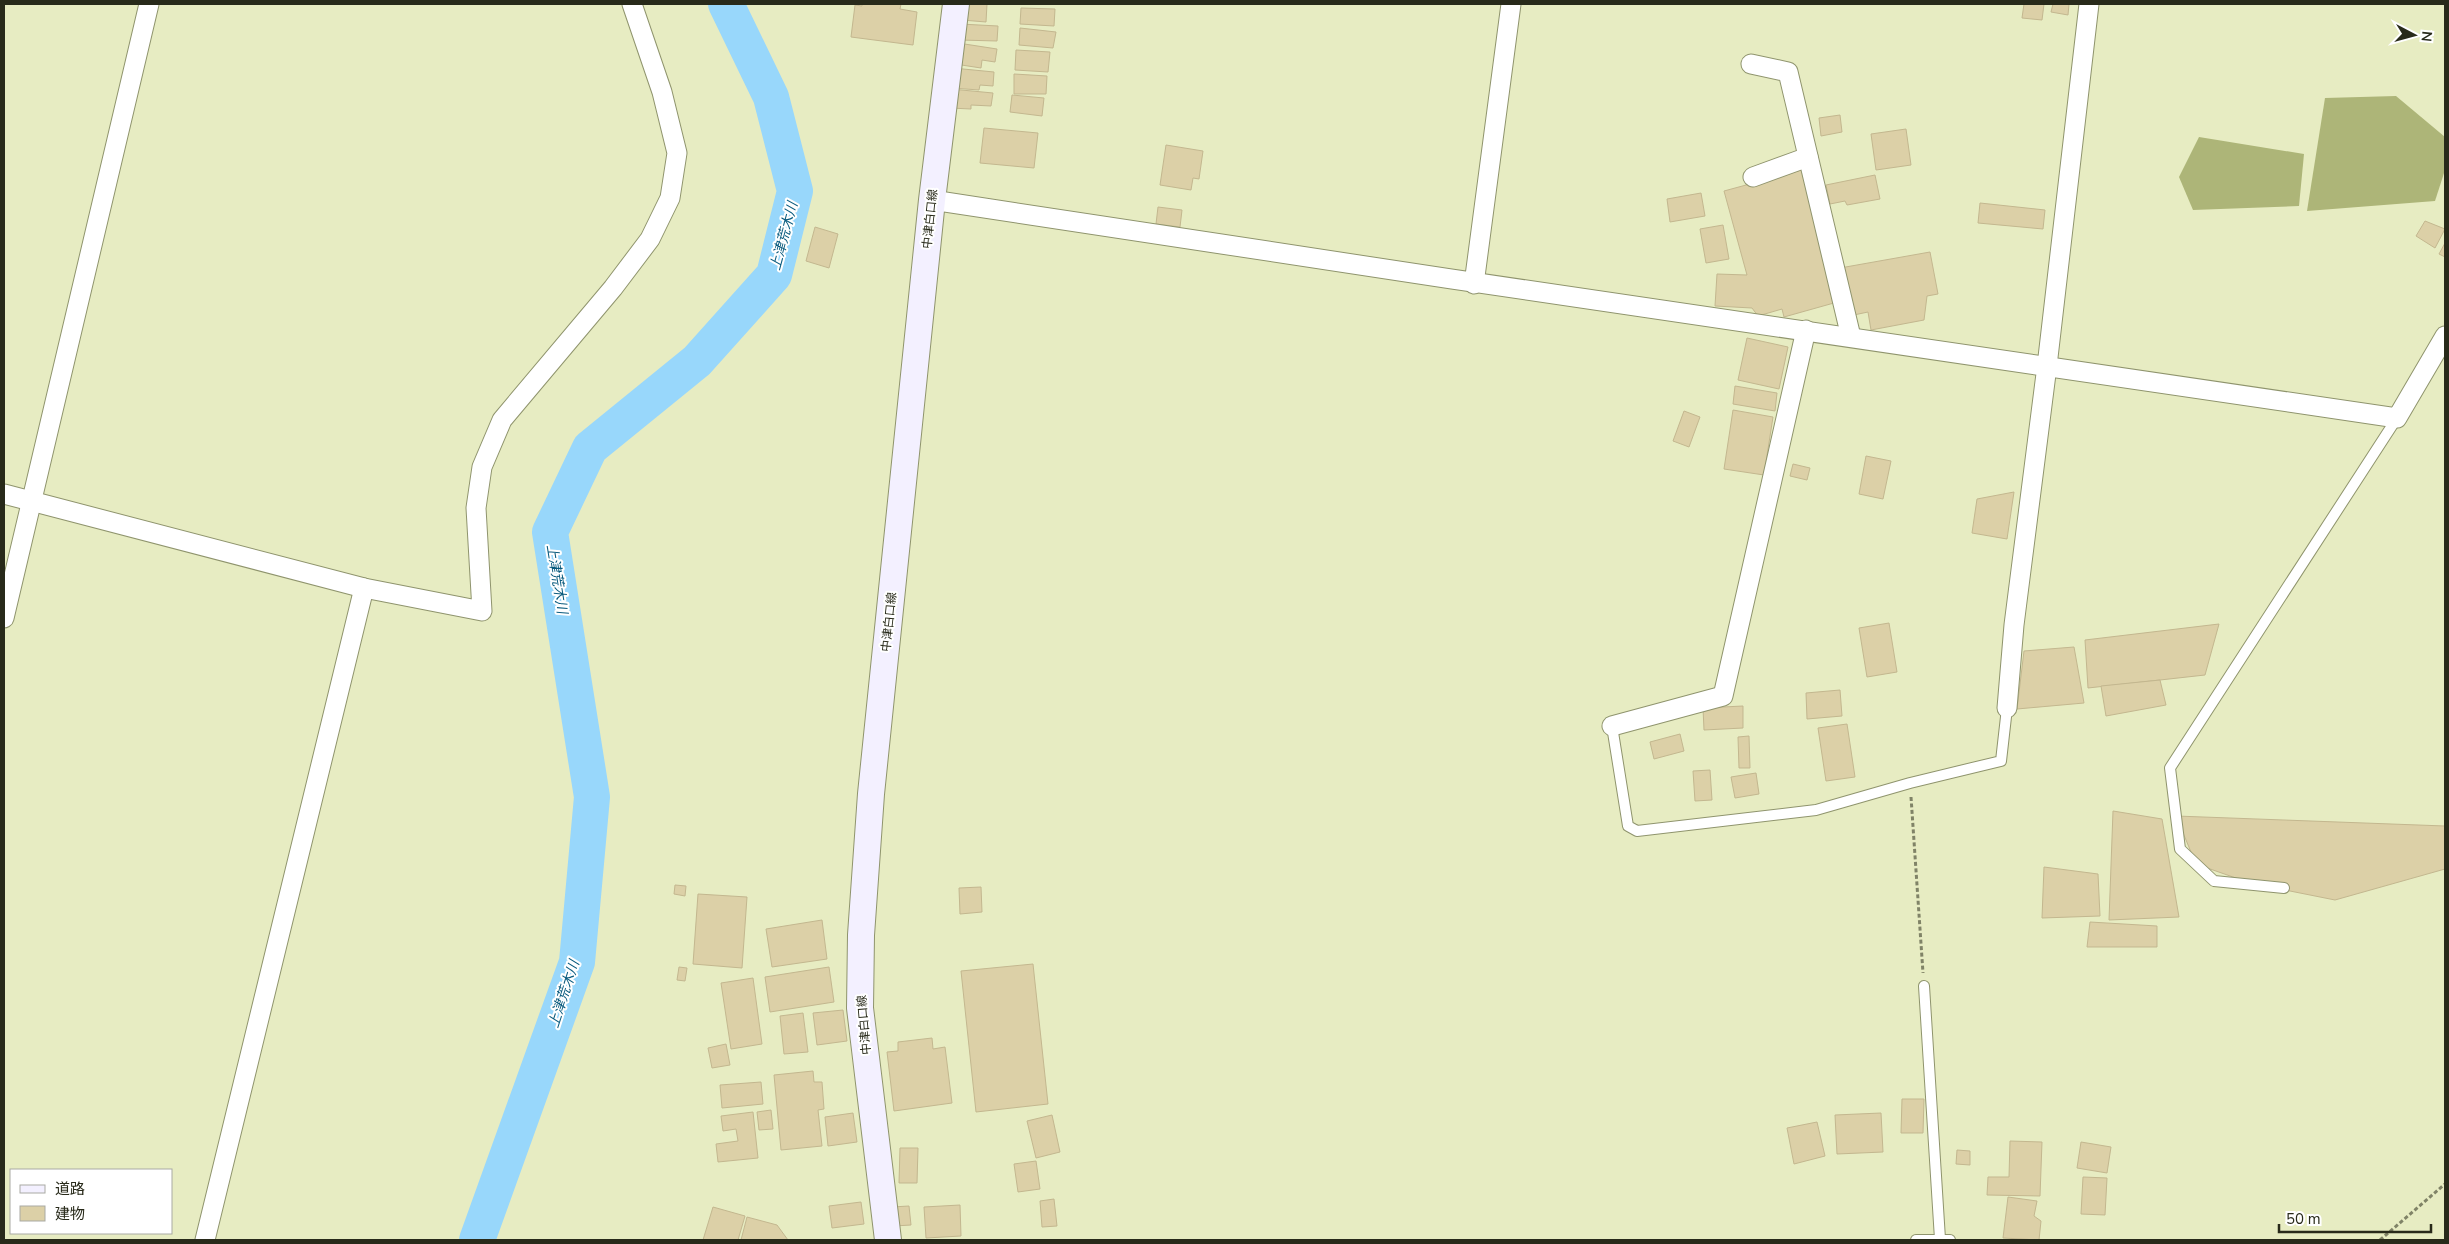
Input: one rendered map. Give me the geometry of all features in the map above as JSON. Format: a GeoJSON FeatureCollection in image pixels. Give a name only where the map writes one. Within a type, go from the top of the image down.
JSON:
{"type":"FeatureCollection","features":[{"type":"Feature","properties":{"kind":"main road","name":"中津白口線"},"geometry":{"type":"LineString","coordinates":[[888,1240],[860,1008],[861,935],[871,794],[932,200],[956,4]]}},
{"type":"Feature","properties":{"kind":"street"},"geometry":{"type":"LineString","coordinates":[[4,618],[149,4]]}},
{"type":"Feature","properties":{"kind":"street"},"geometry":{"type":"LineString","coordinates":[[4,494],[364,588],[482,611],[476,508],[482,466],[502,420],[613,288],[650,239],[670,198],[677,153],[662,92],[632,4]]}},
{"type":"Feature","properties":{"kind":"street"},"geometry":{"type":"LineString","coordinates":[[1474,284],[1511,4]]}},
{"type":"Feature","properties":{"kind":"street"},"geometry":{"type":"LineString","coordinates":[[2007,708],[2014,625],[2047,366],[2089,4]]}},
{"type":"Feature","properties":{"kind":"street"},"geometry":{"type":"LineString","coordinates":[[1751,64],[1788,72],[1851,337]]}},
{"type":"Feature","properties":{"kind":"street"},"geometry":{"type":"LineString","coordinates":[[1754,176],[1808,158]]}},
{"type":"Feature","properties":{"kind":"street"},"geometry":{"type":"LineString","coordinates":[[932,200],[1474,284],[1806,330],[2397,418],[2445,336]]}},
{"type":"Feature","properties":{"kind":"street"},"geometry":{"type":"LineString","coordinates":[[1612,726],[1723,696],[1806,330]]}},
{"type":"Feature","properties":{"kind":"street"},"geometry":{"type":"LineString","coordinates":[[205,1240],[364,588]]}},
{"type":"Feature","properties":{"kind":"lane"},"geometry":{"type":"LineString","coordinates":[[2284,888],[2214,880],[2180,849],[2170,768],[2397,418]]}},
{"type":"Feature","properties":{"kind":"lane"},"geometry":{"type":"LineString","coordinates":[[1612,726],[1628,826],[1636,831],[1816,810],[1910,783],[2001,761],[2007,708]]}},
{"type":"Feature","properties":{"kind":"lane"},"geometry":{"type":"LineString","coordinates":[[1916,1240],[1945,1240],[1924,986]]}},
{"type":"Feature","properties":{"kind":"path"},"geometry":{"type":"LineString","coordinates":[[1910,783],[1924,986]]}},
{"type":"Feature","properties":{"kind":"path"},"geometry":{"type":"LineString","coordinates":[[2380,1240],[2445,1184]]}},
{"type":"Feature","properties":{"kind":"green space"},"geometry":{"type":"Polygon","coordinates":[[[2396,96],[2445,137],[2445,170],[2435,201],[2307,211],[2325,98],[2396,96]]]}},
{"type":"Feature","properties":{"kind":"green space"},"geometry":{"type":"Polygon","coordinates":[[[2199,137],[2304,154],[2299,206],[2193,210],[2179,177],[2199,137]]]}},
{"type":"Feature","properties":{"kind":"building"},"geometry":{"type":"Polygon","coordinates":[[[862,4],[901,4],[900,9],[917,12],[913,45],[851,37],[855,5],[862,6],[862,4]]]}},
{"type":"Feature","properties":{"kind":"building"},"geometry":{"type":"Polygon","coordinates":[[[963,4],[987,4],[986,22],[962,20],[963,4]]]}},
{"type":"Feature","properties":{"kind":"building"},"geometry":{"type":"Polygon","coordinates":[[[2024,4],[2044,4],[2042,20],[2022,18],[2024,4]]]}},
{"type":"Feature","properties":{"kind":"building"},"geometry":{"type":"Polygon","coordinates":[[[2053,4],[2069,4],[2068,15],[2051,12],[2053,4]]]}},
{"type":"Feature","properties":{"kind":"building"},"geometry":{"type":"Polygon","coordinates":[[[1021,8],[1055,9],[1054,26],[1020,24],[1021,8]]]}},
{"type":"Feature","properties":{"kind":"building"},"geometry":{"type":"Polygon","coordinates":[[[960,24],[998,26],[997,41],[960,40],[960,24]]]}},
{"type":"Feature","properties":{"kind":"building"},"geometry":{"type":"Polygon","coordinates":[[[1020,28],[1056,32],[1053,48],[1019,45],[1020,28]]]}},
{"type":"Feature","properties":{"kind":"building"},"geometry":{"type":"Polygon","coordinates":[[[958,43],[997,49],[995,62],[982,60],[981,68],[955,64],[958,43]]]}},
{"type":"Feature","properties":{"kind":"building"},"geometry":{"type":"Polygon","coordinates":[[[1016,50],[1050,52],[1048,72],[1015,70],[1016,50]]]}},
{"type":"Feature","properties":{"kind":"building"},"geometry":{"type":"Polygon","coordinates":[[[953,68],[994,72],[993,86],[980,85],[979,90],[952,88],[953,68]]]}},
{"type":"Feature","properties":{"kind":"building"},"geometry":{"type":"Polygon","coordinates":[[[1014,74],[1047,76],[1046,94],[1014,94],[1014,74]]]}},
{"type":"Feature","properties":{"kind":"building"},"geometry":{"type":"Polygon","coordinates":[[[951,89],[993,93],[991,106],[971,105],[971,109],[950,108],[951,89]]]}},
{"type":"Feature","properties":{"kind":"building"},"geometry":{"type":"Polygon","coordinates":[[[1012,95],[1044,98],[1042,116],[1010,112],[1012,95]]]}},
{"type":"Feature","properties":{"kind":"building"},"geometry":{"type":"Polygon","coordinates":[[[1840,115],[1842,132],[1821,136],[1819,118],[1840,115]]]}},
{"type":"Feature","properties":{"kind":"building"},"geometry":{"type":"Polygon","coordinates":[[[984,128],[1038,133],[1034,168],[980,163],[984,128]]]}},
{"type":"Feature","properties":{"kind":"building"},"geometry":{"type":"Polygon","coordinates":[[[1906,129],[1911,165],[1876,170],[1871,134],[1906,129]]]}},
{"type":"Feature","properties":{"kind":"building"},"geometry":{"type":"Polygon","coordinates":[[[1166,145],[1203,151],[1199,179],[1193,178],[1191,190],[1160,185],[1166,145]]]}},
{"type":"Feature","properties":{"kind":"building"},"geometry":{"type":"Polygon","coordinates":[[[1805,169],[1841,301],[1784,317],[1782,309],[1758,316],[1752,308],[1715,306],[1717,274],[1747,275],[1724,191],[1805,169]]]}},
{"type":"Feature","properties":{"kind":"building"},"geometry":{"type":"Polygon","coordinates":[[[1875,175],[1880,199],[1847,205],[1845,201],[1830,204],[1826,185],[1875,175]]]}},
{"type":"Feature","properties":{"kind":"building"},"geometry":{"type":"Polygon","coordinates":[[[1701,193],[1705,216],[1670,222],[1667,199],[1701,193]]]}},
{"type":"Feature","properties":{"kind":"building"},"geometry":{"type":"Polygon","coordinates":[[[1980,203],[2045,210],[2043,229],[1978,223],[1980,203]]]}},
{"type":"Feature","properties":{"kind":"building"},"geometry":{"type":"Polygon","coordinates":[[[1158,207],[1182,210],[1180,227],[1156,224],[1158,207]]]}},
{"type":"Feature","properties":{"kind":"building"},"geometry":{"type":"Polygon","coordinates":[[[2425,221],[2445,229],[2435,248],[2416,236],[2425,221]]]}},
{"type":"Feature","properties":{"kind":"building"},"geometry":{"type":"Polygon","coordinates":[[[1723,225],[1729,259],[1706,263],[1700,229],[1723,225]]]}},
{"type":"Feature","properties":{"kind":"building"},"geometry":{"type":"Polygon","coordinates":[[[815,227],[838,234],[829,268],[806,261],[815,227]]]}},
{"type":"Feature","properties":{"kind":"building"},"geometry":{"type":"Polygon","coordinates":[[[2445,243],[2445,257],[2439,254],[2445,243]]]}},
{"type":"Feature","properties":{"kind":"building"},"geometry":{"type":"Polygon","coordinates":[[[1930,252],[1938,294],[1927,296],[1924,320],[1871,330],[1868,312],[1849,316],[1840,268],[1930,252]]]}},
{"type":"Feature","properties":{"kind":"building"},"geometry":{"type":"Polygon","coordinates":[[[1747,338],[1788,347],[1779,389],[1738,380],[1747,338]]]}},
{"type":"Feature","properties":{"kind":"building"},"geometry":{"type":"Polygon","coordinates":[[[1735,386],[1777,393],[1775,411],[1733,404],[1735,386]]]}},
{"type":"Feature","properties":{"kind":"building"},"geometry":{"type":"Polygon","coordinates":[[[1733,410],[1773,417],[1764,475],[1724,469],[1733,410]]]}},
{"type":"Feature","properties":{"kind":"building"},"geometry":{"type":"Polygon","coordinates":[[[1684,411],[1700,417],[1689,447],[1673,441],[1684,411]]]}},
{"type":"Feature","properties":{"kind":"building"},"geometry":{"type":"Polygon","coordinates":[[[1866,456],[1891,461],[1883,499],[1859,494],[1866,456]]]}},
{"type":"Feature","properties":{"kind":"building"},"geometry":{"type":"Polygon","coordinates":[[[1793,464],[1810,468],[1807,480],[1790,476],[1793,464]]]}},
{"type":"Feature","properties":{"kind":"building"},"geometry":{"type":"Polygon","coordinates":[[[2014,492],[2007,539],[1972,533],[1977,499],[2014,492]]]}},
{"type":"Feature","properties":{"kind":"building"},"geometry":{"type":"Polygon","coordinates":[[[1889,623],[1897,672],[1867,677],[1859,628],[1889,623]]]}},
{"type":"Feature","properties":{"kind":"building"},"geometry":{"type":"Polygon","coordinates":[[[2219,624],[2205,675],[2088,688],[2085,640],[2219,624]]]}},
{"type":"Feature","properties":{"kind":"building"},"geometry":{"type":"Polygon","coordinates":[[[2074,647],[2084,703],[2017,709],[2024,651],[2074,647]]]}},
{"type":"Feature","properties":{"kind":"building"},"geometry":{"type":"Polygon","coordinates":[[[2160,680],[2166,705],[2106,716],[2101,686],[2160,680]]]}},
{"type":"Feature","properties":{"kind":"building"},"geometry":{"type":"Polygon","coordinates":[[[1840,690],[1842,716],[1807,719],[1806,693],[1840,690]]]}},
{"type":"Feature","properties":{"kind":"building"},"geometry":{"type":"Polygon","coordinates":[[[1743,706],[1743,728],[1704,730],[1703,708],[1743,706]]]}},
{"type":"Feature","properties":{"kind":"building"},"geometry":{"type":"Polygon","coordinates":[[[1847,724],[1855,777],[1826,781],[1818,728],[1847,724]]]}},
{"type":"Feature","properties":{"kind":"building"},"geometry":{"type":"Polygon","coordinates":[[[1680,734],[1684,751],[1654,759],[1650,742],[1680,734]]]}},
{"type":"Feature","properties":{"kind":"building"},"geometry":{"type":"Polygon","coordinates":[[[1749,736],[1750,768],[1739,768],[1738,737],[1749,736]]]}},
{"type":"Feature","properties":{"kind":"building"},"geometry":{"type":"Polygon","coordinates":[[[1710,770],[1712,800],[1695,801],[1693,771],[1710,770]]]}},
{"type":"Feature","properties":{"kind":"building"},"geometry":{"type":"Polygon","coordinates":[[[1756,773],[1759,794],[1735,798],[1731,777],[1756,773]]]}},
{"type":"Feature","properties":{"kind":"building"},"geometry":{"type":"Polygon","coordinates":[[[2113,811],[2162,819],[2179,917],[2109,920],[2113,811]]]}},
{"type":"Feature","properties":{"kind":"building"},"geometry":{"type":"Polygon","coordinates":[[[2176,816],[2445,826],[2445,869],[2335,900],[2250,883],[2196,864],[2176,816]]]}},
{"type":"Feature","properties":{"kind":"building"},"geometry":{"type":"Polygon","coordinates":[[[2044,867],[2098,874],[2100,916],[2042,918],[2044,867]]]}},
{"type":"Feature","properties":{"kind":"building"},"geometry":{"type":"Polygon","coordinates":[[[675,885],[686,886],[685,896],[674,894],[675,885]]]}},
{"type":"Feature","properties":{"kind":"building"},"geometry":{"type":"Polygon","coordinates":[[[981,887],[982,912],[960,914],[959,888],[981,887]]]}},
{"type":"Feature","properties":{"kind":"building"},"geometry":{"type":"Polygon","coordinates":[[[698,894],[747,897],[742,968],[693,964],[698,894]]]}},
{"type":"Feature","properties":{"kind":"building"},"geometry":{"type":"Polygon","coordinates":[[[822,920],[827,959],[772,967],[766,929],[822,920]]]}},
{"type":"Feature","properties":{"kind":"building"},"geometry":{"type":"Polygon","coordinates":[[[2090,922],[2157,926],[2157,947],[2087,947],[2090,922]]]}},
{"type":"Feature","properties":{"kind":"building"},"geometry":{"type":"Polygon","coordinates":[[[1033,964],[1048,1104],[976,1112],[961,971],[1033,964]]]}},
{"type":"Feature","properties":{"kind":"building"},"geometry":{"type":"Polygon","coordinates":[[[679,967],[687,968],[685,981],[677,980],[679,967]]]}},
{"type":"Feature","properties":{"kind":"building"},"geometry":{"type":"Polygon","coordinates":[[[829,967],[834,1002],[770,1012],[765,977],[829,967]]]}},
{"type":"Feature","properties":{"kind":"building"},"geometry":{"type":"Polygon","coordinates":[[[753,978],[762,1044],[731,1049],[721,983],[753,978]]]}},
{"type":"Feature","properties":{"kind":"building"},"geometry":{"type":"Polygon","coordinates":[[[843,1010],[847,1041],[817,1045],[813,1013],[843,1010]]]}},
{"type":"Feature","properties":{"kind":"building"},"geometry":{"type":"Polygon","coordinates":[[[803,1013],[808,1052],[784,1054],[780,1016],[803,1013]]]}},
{"type":"Feature","properties":{"kind":"building"},"geometry":{"type":"Polygon","coordinates":[[[932,1038],[933,1049],[945,1047],[952,1103],[894,1111],[887,1052],[898,1051],[898,1042],[932,1038]]]}},
{"type":"Feature","properties":{"kind":"building"},"geometry":{"type":"Polygon","coordinates":[[[726,1044],[730,1065],[712,1068],[708,1048],[726,1044]]]}},
{"type":"Feature","properties":{"kind":"building"},"geometry":{"type":"Polygon","coordinates":[[[813,1071],[814,1082],[822,1082],[824,1109],[818,1110],[822,1146],[781,1150],[774,1075],[813,1071]]]}},
{"type":"Feature","properties":{"kind":"building"},"geometry":{"type":"Polygon","coordinates":[[[761,1082],[763,1104],[722,1108],[720,1085],[761,1082]]]}},
{"type":"Feature","properties":{"kind":"building"},"geometry":{"type":"Polygon","coordinates":[[[1902,1099],[1924,1099],[1923,1133],[1901,1133],[1902,1099]]]}},
{"type":"Feature","properties":{"kind":"building"},"geometry":{"type":"Polygon","coordinates":[[[771,1110],[773,1129],[759,1130],[757,1112],[771,1110]]]}},
{"type":"Feature","properties":{"kind":"building"},"geometry":{"type":"Polygon","coordinates":[[[753,1112],[758,1158],[718,1162],[716,1144],[738,1141],[736,1129],[723,1131],[721,1116],[753,1112]]]}},
{"type":"Feature","properties":{"kind":"building"},"geometry":{"type":"Polygon","coordinates":[[[853,1113],[857,1142],[828,1146],[825,1117],[853,1113]]]}},
{"type":"Feature","properties":{"kind":"building"},"geometry":{"type":"Polygon","coordinates":[[[1881,1113],[1883,1152],[1837,1154],[1835,1115],[1881,1113]]]}},
{"type":"Feature","properties":{"kind":"building"},"geometry":{"type":"Polygon","coordinates":[[[1052,1115],[1060,1152],[1036,1158],[1027,1121],[1052,1115]]]}},
{"type":"Feature","properties":{"kind":"building"},"geometry":{"type":"Polygon","coordinates":[[[1817,1122],[1825,1156],[1794,1164],[1787,1128],[1817,1122]]]}},
{"type":"Feature","properties":{"kind":"building"},"geometry":{"type":"Polygon","coordinates":[[[2010,1141],[2042,1142],[2040,1196],[1987,1195],[1988,1177],[2009,1177],[2010,1141]]]}},
{"type":"Feature","properties":{"kind":"building"},"geometry":{"type":"Polygon","coordinates":[[[2081,1142],[2111,1147],[2107,1173],[2077,1168],[2081,1142]]]}},
{"type":"Feature","properties":{"kind":"building"},"geometry":{"type":"Polygon","coordinates":[[[900,1148],[918,1148],[917,1183],[899,1183],[900,1148]]]}},
{"type":"Feature","properties":{"kind":"building"},"geometry":{"type":"Polygon","coordinates":[[[1957,1150],[1970,1151],[1970,1165],[1956,1164],[1957,1150]]]}},
{"type":"Feature","properties":{"kind":"building"},"geometry":{"type":"Polygon","coordinates":[[[1036,1161],[1040,1189],[1018,1192],[1014,1164],[1036,1161]]]}},
{"type":"Feature","properties":{"kind":"building"},"geometry":{"type":"Polygon","coordinates":[[[2083,1177],[2107,1178],[2105,1215],[2081,1214],[2083,1177]]]}},
{"type":"Feature","properties":{"kind":"building"},"geometry":{"type":"Polygon","coordinates":[[[2008,1197],[2037,1201],[2034,1216],[2041,1221],[2039,1240],[2003,1238],[2008,1197]]]}},
{"type":"Feature","properties":{"kind":"building"},"geometry":{"type":"Polygon","coordinates":[[[1054,1199],[1057,1226],[1042,1227],[1040,1201],[1054,1199]]]}},
{"type":"Feature","properties":{"kind":"building"},"geometry":{"type":"Polygon","coordinates":[[[861,1202],[864,1224],[832,1228],[829,1206],[861,1202]]]}},
{"type":"Feature","properties":{"kind":"building"},"geometry":{"type":"Polygon","coordinates":[[[960,1205],[961,1236],[926,1238],[924,1207],[960,1205]]]}},
{"type":"Feature","properties":{"kind":"building"},"geometry":{"type":"Polygon","coordinates":[[[909,1206],[911,1225],[894,1226],[892,1207],[909,1206]]]}},
{"type":"Feature","properties":{"kind":"building"},"geometry":{"type":"Polygon","coordinates":[[[713,1207],[745,1216],[738,1240],[703,1240],[713,1207]]]}},
{"type":"Feature","properties":{"kind":"building"},"geometry":{"type":"Polygon","coordinates":[[[747,1217],[777,1225],[788,1240],[741,1240],[747,1217]]]}},
{"type":"Feature","properties":{"kind":"waterway","name":"上津荒木川"},"geometry":{"type":"LineString","coordinates":[[477,1240],[577,962],[592,797],[550,532],[590,448],[697,361],[774,275],[795,191],[771,97],[726,4]]}}]}
